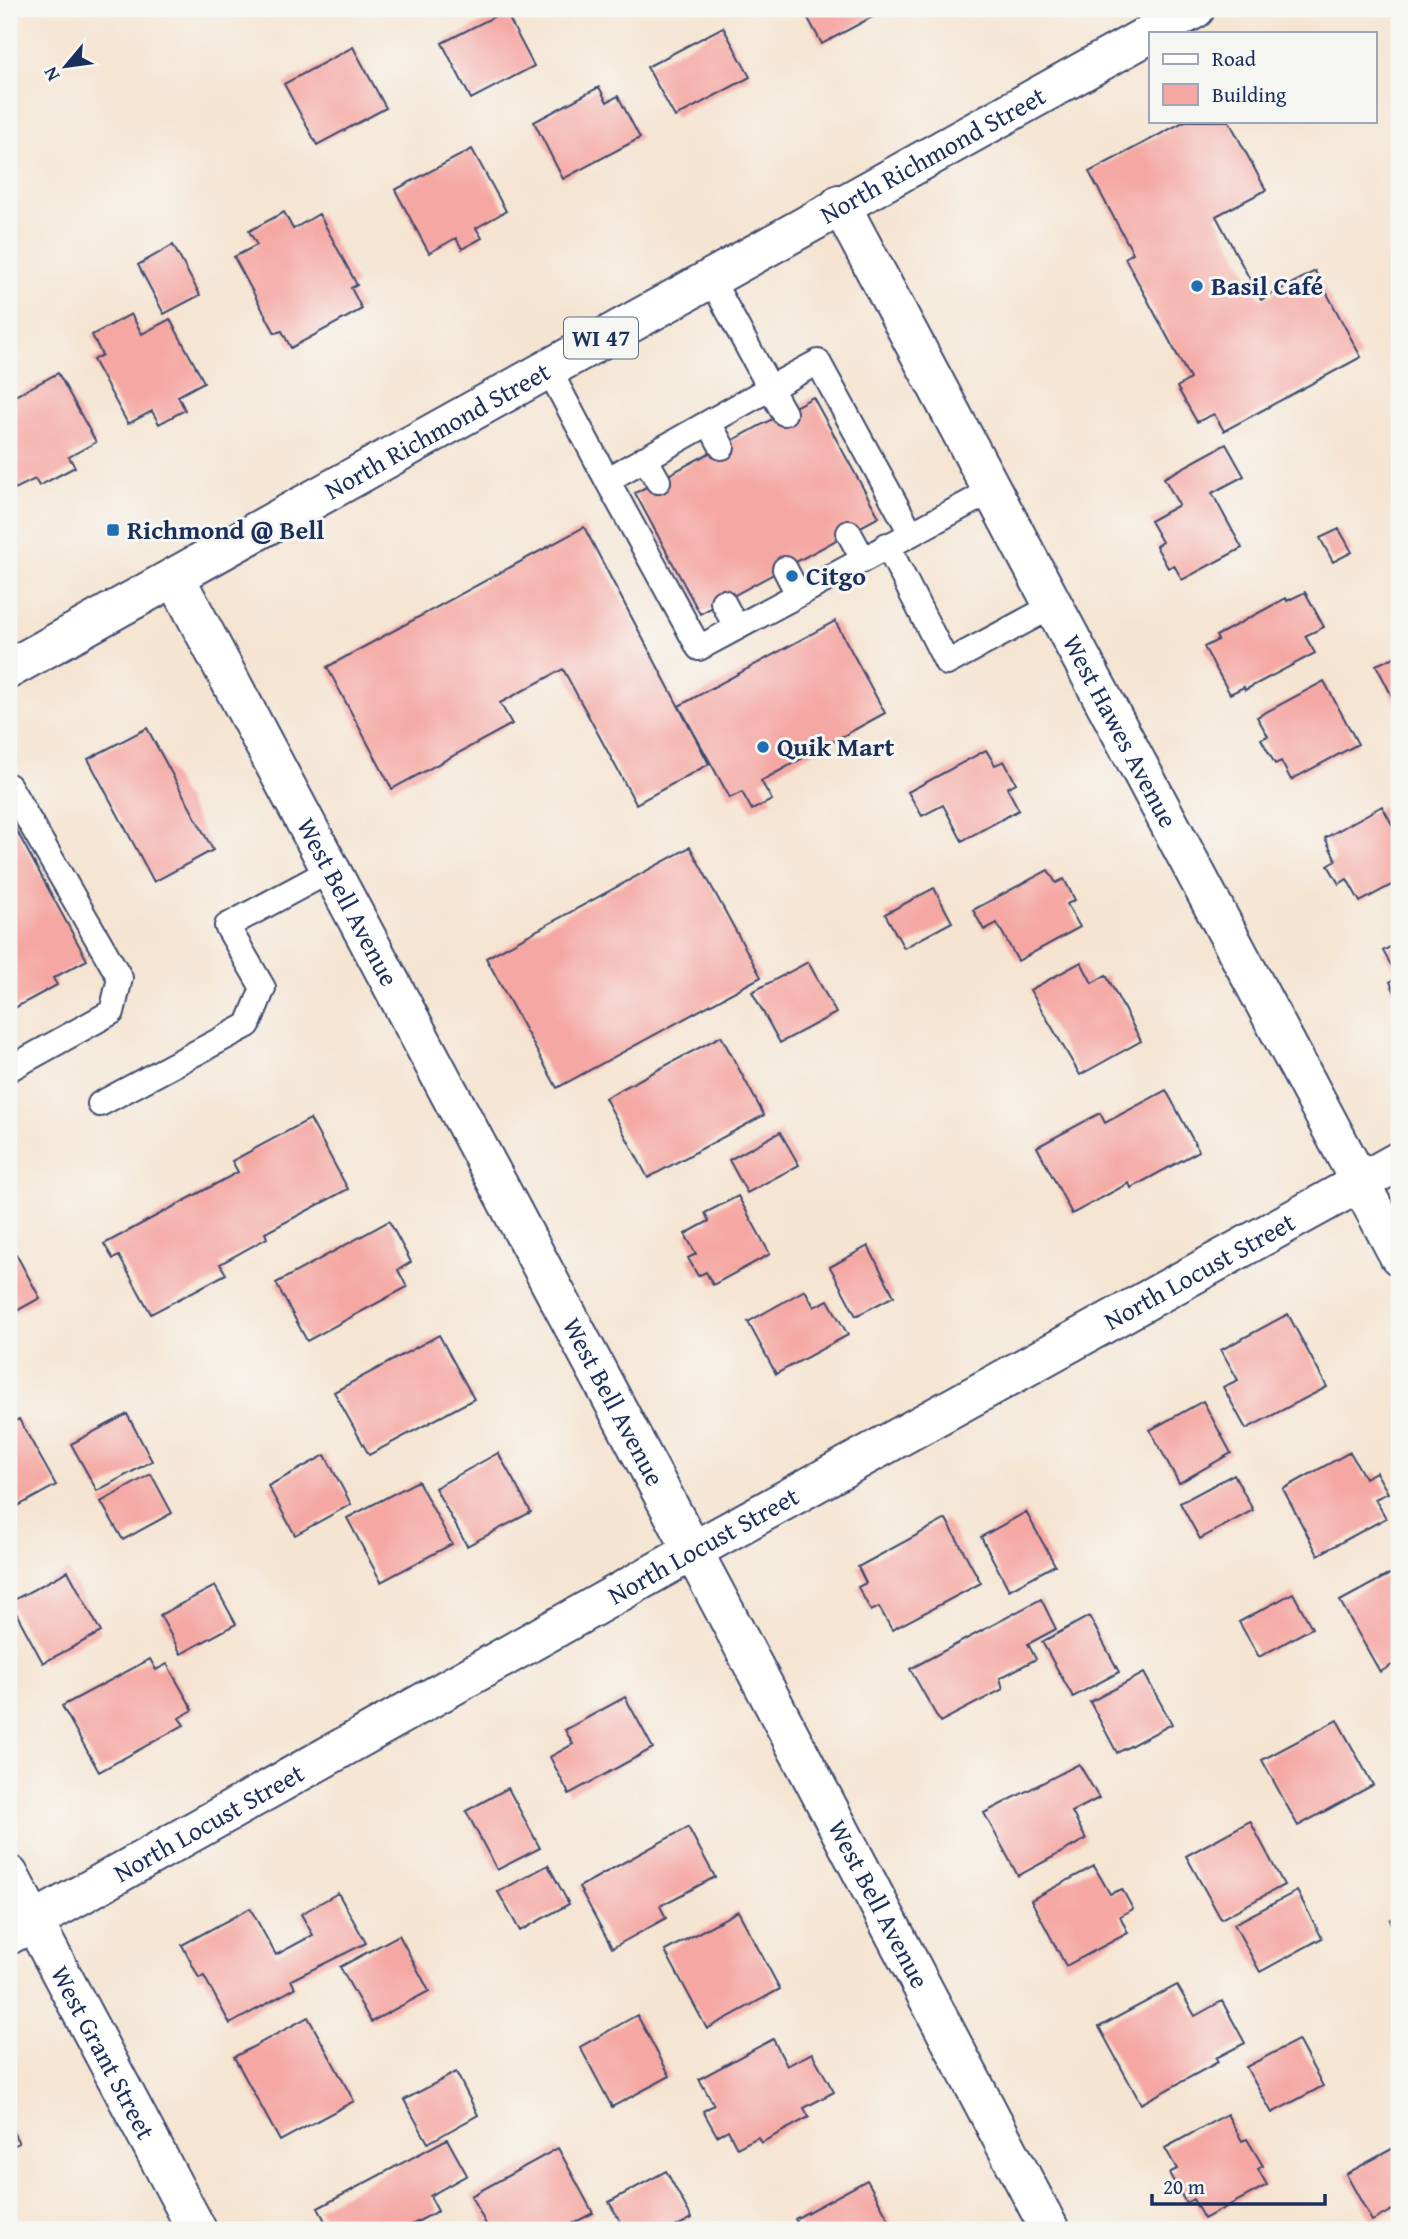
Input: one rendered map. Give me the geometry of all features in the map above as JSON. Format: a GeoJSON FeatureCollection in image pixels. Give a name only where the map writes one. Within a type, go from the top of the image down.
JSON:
{"type":"FeatureCollection","features":[{"type":"Feature","properties":{"kind":"street","name":"North Richmond Street"},"geometry":{"type":"LineString","coordinates":[[1153,32],[1195,9]]}},
{"type":"Feature","properties":{"kind":"street","name":"North Richmond Street"},"geometry":{"type":"LineString","coordinates":[[9,669],[1149,34]]}},
{"type":"Feature","properties":{"kind":"street","name":"West Hawes Avenue"},"geometry":{"type":"LineString","coordinates":[[840,204],[1399,1256]]}},
{"type":"Feature","properties":{"kind":"street","name":"West Bell Avenue"},"geometry":{"type":"LineString","coordinates":[[175,577],[693,1551],[1050,2230]]}},
{"type":"Feature","properties":{"kind":"street","name":"North Locust Street"},"geometry":{"type":"LineString","coordinates":[[21,1928],[693,1551],[1399,1161]]}},
{"type":"Feature","properties":{"kind":"street","name":"West Grant Street"},"geometry":{"type":"LineString","coordinates":[[9,1875],[21,1928],[197,2230]]}},
{"type":"Feature","properties":{"kind":"lane"},"geometry":{"type":"LineString","coordinates":[[710,278],[784,413]]}},
{"type":"Feature","properties":{"kind":"lane"},"geometry":{"type":"LineString","coordinates":[[607,480],[818,362],[911,533]]}},
{"type":"Feature","properties":{"kind":"lane"},"geometry":{"type":"LineString","coordinates":[[548,368],[699,648],[991,491]]}},
{"type":"Feature","properties":{"kind":"lane"},"geometry":{"type":"LineString","coordinates":[[709,423],[722,447]]}},
{"type":"Feature","properties":{"kind":"lane"},"geometry":{"type":"LineString","coordinates":[[645,458],[657,481]]}},
{"type":"Feature","properties":{"kind":"lane"},"geometry":{"type":"LineString","coordinates":[[849,533],[863,559]]}},
{"type":"Feature","properties":{"kind":"lane"},"geometry":{"type":"LineString","coordinates":[[887,545],[947,663],[1053,606]]}},
{"type":"Feature","properties":{"kind":"lane"},"geometry":{"type":"LineString","coordinates":[[785,569],[798,594]]}},
{"type":"Feature","properties":{"kind":"lane"},"geometry":{"type":"LineString","coordinates":[[723,602],[736,627]]}},
{"type":"Feature","properties":{"kind":"lane"},"geometry":{"type":"LineString","coordinates":[[9,786],[120,978],[111,1012],[9,1069]]}},
{"type":"Feature","properties":{"kind":"lane"},"geometry":{"type":"LineString","coordinates":[[100,1104],[248,1025],[263,988],[227,926],[331,870]]}},
{"type":"Feature","properties":{"kind":"building"},"geometry":{"type":"Polygon","coordinates":[[[803,9],[887,9],[822,44],[803,9]]]}},
{"type":"Feature","properties":{"kind":"building"},"geometry":{"type":"Polygon","coordinates":[[[505,11],[534,66],[471,99],[442,43],[505,11]]]}},
{"type":"Feature","properties":{"kind":"building"},"geometry":{"type":"Polygon","coordinates":[[[723,27],[750,77],[675,117],[647,67],[723,27]]]}},
{"type":"Feature","properties":{"kind":"building"},"geometry":{"type":"Polygon","coordinates":[[[353,47],[386,108],[317,145],[284,84],[353,47]]]}},
{"type":"Feature","properties":{"kind":"building"},"geometry":{"type":"Polygon","coordinates":[[[599,87],[607,102],[618,96],[640,138],[563,179],[534,122],[599,87]]]}},
{"type":"Feature","properties":{"kind":"building","name":"Basil Café"},"geometry":{"type":"Polygon","coordinates":[[[1183,122],[1230,122],[1266,190],[1216,216],[1261,300],[1315,271],[1361,357],[1224,431],[1214,414],[1197,422],[1177,387],[1190,379],[1125,258],[1133,253],[1089,172],[1183,122]]]}},
{"type":"Feature","properties":{"kind":"building"},"geometry":{"type":"Polygon","coordinates":[[[472,149],[506,211],[476,228],[482,238],[462,249],[456,238],[429,253],[395,190],[472,149]]]}},
{"type":"Feature","properties":{"kind":"building"},"geometry":{"type":"Polygon","coordinates":[[[284,212],[293,229],[319,214],[357,285],[351,288],[362,309],[291,348],[282,331],[275,333],[234,257],[257,245],[249,231],[284,212]]]}},
{"type":"Feature","properties":{"kind":"building"},"geometry":{"type":"Polygon","coordinates":[[[173,245],[200,295],[164,314],[138,265],[173,245]]]}},
{"type":"Feature","properties":{"kind":"building"},"geometry":{"type":"Polygon","coordinates":[[[131,314],[142,334],[170,319],[204,382],[178,396],[185,410],[159,424],[152,411],[128,424],[93,360],[102,355],[92,335],[131,314]]]}},
{"type":"Feature","properties":{"kind":"building"},"geometry":{"type":"Polygon","coordinates":[[[58,373],[96,442],[69,457],[75,467],[39,486],[35,479],[15,489],[9,477],[9,399],[58,373]]]}},
{"type":"Feature","properties":{"kind":"building"},"geometry":{"type":"Polygon","coordinates":[[[813,397],[879,517],[700,614],[635,493],[813,397]]]}},
{"type":"Feature","properties":{"kind":"building"},"geometry":{"type":"Polygon","coordinates":[[[1226,444],[1244,476],[1212,493],[1242,548],[1182,580],[1174,565],[1168,568],[1156,546],[1162,542],[1150,521],[1179,505],[1164,478],[1226,444]]]}},
{"type":"Feature","properties":{"kind":"building"},"geometry":{"type":"Polygon","coordinates":[[[584,527],[709,764],[636,804],[563,669],[500,703],[512,724],[392,789],[327,667],[584,527]]]}},
{"type":"Feature","properties":{"kind":"building"},"geometry":{"type":"Polygon","coordinates":[[[1339,529],[1352,552],[1333,562],[1320,538],[1339,529]]]}},
{"type":"Feature","properties":{"kind":"building"},"geometry":{"type":"Polygon","coordinates":[[[1305,592],[1324,627],[1305,636],[1315,653],[1245,690],[1244,687],[1230,694],[1204,647],[1218,640],[1216,636],[1286,598],[1287,601],[1305,592]]]}},
{"type":"Feature","properties":{"kind":"building","name":"Quik Mart"},"geometry":{"type":"Polygon","coordinates":[[[835,621],[885,713],[761,781],[772,800],[752,810],[742,792],[730,798],[679,706],[835,621]]]}},
{"type":"Feature","properties":{"kind":"building"},"geometry":{"type":"Polygon","coordinates":[[[1399,655],[1399,710],[1376,665],[1399,655]]]}},
{"type":"Feature","properties":{"kind":"building"},"geometry":{"type":"Polygon","coordinates":[[[1324,681],[1358,744],[1291,780],[1281,761],[1275,764],[1261,739],[1268,736],[1257,717],[1324,681]]]}},
{"type":"Feature","properties":{"kind":"building"},"geometry":{"type":"Polygon","coordinates":[[[147,728],[213,850],[154,882],[88,759],[147,728]]]}},
{"type":"Feature","properties":{"kind":"building"},"geometry":{"type":"Polygon","coordinates":[[[986,750],[995,765],[1004,761],[1016,783],[1007,788],[1019,810],[962,841],[943,805],[922,816],[908,792],[986,750]]]}},
{"type":"Feature","properties":{"kind":"building"},"geometry":{"type":"Polygon","coordinates":[[[1382,806],[1399,837],[1399,881],[1360,902],[1347,879],[1339,884],[1328,865],[1336,860],[1325,838],[1382,806]]]}},
{"type":"Feature","properties":{"kind":"building"},"geometry":{"type":"Polygon","coordinates":[[[13,824],[87,960],[53,978],[57,985],[9,1011],[9,826],[13,824]]]}},
{"type":"Feature","properties":{"kind":"building"},"geometry":{"type":"Polygon","coordinates":[[[690,847],[761,977],[557,1088],[486,958],[690,847]]]}},
{"type":"Feature","properties":{"kind":"building"},"geometry":{"type":"Polygon","coordinates":[[[1048,870],[1056,883],[1064,879],[1075,900],[1067,904],[1080,927],[1018,961],[997,923],[984,930],[973,910],[1048,870]]]}},
{"type":"Feature","properties":{"kind":"building"},"geometry":{"type":"Polygon","coordinates":[[[934,888],[952,922],[904,948],[885,914],[934,888]]]}},
{"type":"Feature","properties":{"kind":"building"},"geometry":{"type":"Polygon","coordinates":[[[1399,942],[1399,1001],[1390,982],[1398,977],[1383,951],[1399,942]]]}},
{"type":"Feature","properties":{"kind":"building"},"geometry":{"type":"Polygon","coordinates":[[[808,962],[836,1013],[780,1043],[752,992],[808,962]]]}},
{"type":"Feature","properties":{"kind":"building"},"geometry":{"type":"Polygon","coordinates":[[[1081,962],[1092,983],[1106,975],[1141,1041],[1080,1075],[1030,990],[1081,962]]]}},
{"type":"Feature","properties":{"kind":"building"},"geometry":{"type":"Polygon","coordinates":[[[721,1036],[764,1115],[648,1178],[605,1098],[721,1036]]]}},
{"type":"Feature","properties":{"kind":"building"},"geometry":{"type":"Polygon","coordinates":[[[1166,1090],[1199,1151],[1131,1188],[1129,1183],[1072,1214],[1037,1147],[1100,1113],[1105,1123],[1166,1090]]]}},
{"type":"Feature","properties":{"kind":"building"},"geometry":{"type":"Polygon","coordinates":[[[310,1119],[348,1189],[265,1233],[267,1238],[220,1264],[226,1274],[151,1314],[119,1256],[113,1259],[104,1244],[238,1172],[232,1161],[310,1119]]]}},
{"type":"Feature","properties":{"kind":"building"},"geometry":{"type":"Polygon","coordinates":[[[780,1132],[799,1165],[747,1193],[729,1160],[780,1132]]]}},
{"type":"Feature","properties":{"kind":"building"},"geometry":{"type":"Polygon","coordinates":[[[738,1196],[770,1254],[713,1285],[706,1272],[698,1276],[688,1258],[696,1254],[685,1234],[709,1221],[705,1213],[738,1196]]]}},
{"type":"Feature","properties":{"kind":"building"},"geometry":{"type":"Polygon","coordinates":[[[389,1221],[411,1262],[398,1270],[407,1287],[307,1341],[276,1283],[389,1221]]]}},
{"type":"Feature","properties":{"kind":"building"},"geometry":{"type":"Polygon","coordinates":[[[868,1246],[894,1296],[856,1316],[830,1267],[868,1246]]]}},
{"type":"Feature","properties":{"kind":"building"},"geometry":{"type":"Polygon","coordinates":[[[16,1254],[40,1298],[9,1315],[9,1258],[16,1254]]]}},
{"type":"Feature","properties":{"kind":"building"},"geometry":{"type":"Polygon","coordinates":[[[805,1290],[814,1307],[828,1300],[848,1335],[776,1374],[748,1322],[805,1290]]]}},
{"type":"Feature","properties":{"kind":"building"},"geometry":{"type":"Polygon","coordinates":[[[1288,1314],[1327,1387],[1246,1429],[1223,1387],[1238,1380],[1221,1350],[1288,1314]]]}},
{"type":"Feature","properties":{"kind":"building"},"geometry":{"type":"Polygon","coordinates":[[[439,1335],[474,1399],[369,1455],[334,1392],[439,1335]]]}},
{"type":"Feature","properties":{"kind":"building"},"geometry":{"type":"Polygon","coordinates":[[[1203,1401],[1231,1453],[1179,1483],[1150,1430],[1203,1401]]]}},
{"type":"Feature","properties":{"kind":"building"},"geometry":{"type":"Polygon","coordinates":[[[127,1414],[152,1461],[97,1491],[71,1444],[127,1414]]]}},
{"type":"Feature","properties":{"kind":"building"},"geometry":{"type":"Polygon","coordinates":[[[19,1419],[56,1485],[9,1511],[9,1425],[19,1419]]]}},
{"type":"Feature","properties":{"kind":"building"},"geometry":{"type":"Polygon","coordinates":[[[1350,1452],[1365,1478],[1376,1472],[1388,1493],[1375,1499],[1386,1518],[1318,1555],[1283,1489],[1350,1452]]]}},
{"type":"Feature","properties":{"kind":"building"},"geometry":{"type":"Polygon","coordinates":[[[498,1453],[531,1512],[467,1546],[435,1488],[498,1453]]]}},
{"type":"Feature","properties":{"kind":"building"},"geometry":{"type":"Polygon","coordinates":[[[325,1455],[351,1504],[295,1535],[268,1486],[325,1455]]]}},
{"type":"Feature","properties":{"kind":"building"},"geometry":{"type":"Polygon","coordinates":[[[151,1474],[172,1513],[123,1540],[101,1502],[151,1474]]]}},
{"type":"Feature","properties":{"kind":"building"},"geometry":{"type":"Polygon","coordinates":[[[1234,1474],[1253,1510],[1200,1539],[1180,1503],[1234,1474]]]}},
{"type":"Feature","properties":{"kind":"building"},"geometry":{"type":"Polygon","coordinates":[[[418,1481],[452,1544],[381,1582],[347,1518],[418,1481]]]}},
{"type":"Feature","properties":{"kind":"building"},"geometry":{"type":"Polygon","coordinates":[[[1026,1512],[1055,1565],[1009,1590],[981,1537],[1026,1512]]]}},
{"type":"Feature","properties":{"kind":"building"},"geometry":{"type":"Polygon","coordinates":[[[946,1519],[981,1583],[892,1630],[879,1607],[871,1611],[858,1587],[866,1583],[858,1567],[946,1519]]]}},
{"type":"Feature","properties":{"kind":"building"},"geometry":{"type":"Polygon","coordinates":[[[1399,1569],[1399,1661],[1380,1672],[1340,1601],[1399,1569]]]}},
{"type":"Feature","properties":{"kind":"building"},"geometry":{"type":"Polygon","coordinates":[[[68,1571],[101,1632],[43,1663],[10,1602],[68,1571]]]}},
{"type":"Feature","properties":{"kind":"building"},"geometry":{"type":"Polygon","coordinates":[[[215,1586],[236,1624],[181,1654],[160,1615],[215,1586]]]}},
{"type":"Feature","properties":{"kind":"building"},"geometry":{"type":"Polygon","coordinates":[[[1293,1593],[1312,1628],[1259,1657],[1239,1622],[1293,1593]]]}},
{"type":"Feature","properties":{"kind":"building"},"geometry":{"type":"Polygon","coordinates":[[[1041,1599],[1056,1629],[1028,1644],[1036,1659],[1000,1678],[1003,1689],[940,1722],[910,1669],[1041,1599]]]}},
{"type":"Feature","properties":{"kind":"building"},"geometry":{"type":"Polygon","coordinates":[[[1089,1616],[1119,1672],[1073,1697],[1042,1642],[1089,1616]]]}},
{"type":"Feature","properties":{"kind":"building"},"geometry":{"type":"Polygon","coordinates":[[[150,1659],[156,1670],[167,1664],[193,1710],[179,1718],[184,1725],[99,1772],[62,1706],[150,1659]]]}},
{"type":"Feature","properties":{"kind":"building"},"geometry":{"type":"Polygon","coordinates":[[[1144,1673],[1172,1724],[1117,1753],[1090,1702],[1144,1673]]]}},
{"type":"Feature","properties":{"kind":"building"},"geometry":{"type":"Polygon","coordinates":[[[625,1697],[653,1748],[569,1794],[550,1757],[573,1744],[565,1730],[625,1697]]]}},
{"type":"Feature","properties":{"kind":"building"},"geometry":{"type":"Polygon","coordinates":[[[1337,1720],[1373,1785],[1298,1826],[1262,1760],[1337,1720]]]}},
{"type":"Feature","properties":{"kind":"building"},"geometry":{"type":"Polygon","coordinates":[[[1079,1764],[1099,1798],[1072,1812],[1086,1839],[1018,1876],[984,1813],[1079,1764]]]}},
{"type":"Feature","properties":{"kind":"building"},"geometry":{"type":"Polygon","coordinates":[[[508,1788],[540,1848],[497,1870],[466,1811],[508,1788]]]}},
{"type":"Feature","properties":{"kind":"building"},"geometry":{"type":"Polygon","coordinates":[[[1250,1821],[1284,1885],[1221,1919],[1186,1856],[1250,1821]]]}},
{"type":"Feature","properties":{"kind":"building"},"geometry":{"type":"Polygon","coordinates":[[[688,1827],[715,1877],[660,1906],[666,1918],[612,1948],[579,1887],[688,1827]]]}},
{"type":"Feature","properties":{"kind":"building"},"geometry":{"type":"Polygon","coordinates":[[[548,1865],[569,1904],[520,1931],[498,1892],[548,1865]]]}},
{"type":"Feature","properties":{"kind":"building"},"geometry":{"type":"Polygon","coordinates":[[[1094,1866],[1110,1894],[1122,1889],[1133,1909],[1120,1916],[1128,1933],[1066,1966],[1031,1900],[1094,1866]]]}},
{"type":"Feature","properties":{"kind":"building"},"geometry":{"type":"Polygon","coordinates":[[[1297,1891],[1322,1938],[1260,1972],[1234,1924],[1297,1891]]]}},
{"type":"Feature","properties":{"kind":"building"},"geometry":{"type":"Polygon","coordinates":[[[338,1893],[366,1943],[291,1980],[295,1988],[230,2024],[204,1976],[199,1978],[182,1945],[250,1908],[276,1955],[313,1935],[301,1914],[338,1893]]]}},
{"type":"Feature","properties":{"kind":"building"},"geometry":{"type":"Polygon","coordinates":[[[738,1911],[780,1989],[707,2029],[665,1951],[738,1911]]]}},
{"type":"Feature","properties":{"kind":"building"},"geometry":{"type":"Polygon","coordinates":[[[1399,1915],[1399,1938],[1390,1920],[1399,1915]]]}},
{"type":"Feature","properties":{"kind":"building"},"geometry":{"type":"Polygon","coordinates":[[[399,1935],[429,1991],[371,2022],[340,1967],[399,1935]]]}},
{"type":"Feature","properties":{"kind":"building"},"geometry":{"type":"Polygon","coordinates":[[[1177,1985],[1195,2016],[1222,2001],[1245,2043],[1216,2058],[1218,2062],[1141,2104],[1099,2027],[1177,1985]]]}},
{"type":"Feature","properties":{"kind":"building"},"geometry":{"type":"Polygon","coordinates":[[[637,2015],[670,2076],[612,2107],[580,2047],[637,2015]]]}},
{"type":"Feature","properties":{"kind":"building"},"geometry":{"type":"Polygon","coordinates":[[[308,2017],[354,2101],[280,2141],[234,2057],[308,2017]]]}},
{"type":"Feature","properties":{"kind":"building"},"geometry":{"type":"Polygon","coordinates":[[[773,2039],[787,2066],[812,2053],[834,2092],[804,2108],[809,2117],[761,2143],[758,2137],[737,2148],[728,2130],[717,2136],[703,2111],[714,2105],[699,2079],[773,2039]]]}},
{"type":"Feature","properties":{"kind":"building"},"geometry":{"type":"Polygon","coordinates":[[[1298,2040],[1323,2086],[1272,2113],[1246,2067],[1298,2040]]]}},
{"type":"Feature","properties":{"kind":"building"},"geometry":{"type":"Polygon","coordinates":[[[456,2072],[478,2115],[428,2143],[404,2100],[456,2072]]]}},
{"type":"Feature","properties":{"kind":"building"},"geometry":{"type":"Polygon","coordinates":[[[1227,2114],[1242,2141],[1247,2139],[1263,2166],[1258,2169],[1267,2185],[1204,2219],[1193,2199],[1186,2203],[1169,2173],[1177,2169],[1165,2148],[1227,2114]]]}},
{"type":"Feature","properties":{"kind":"building"},"geometry":{"type":"Polygon","coordinates":[[[9,2125],[19,2143],[9,2148],[9,2125]]]}},
{"type":"Feature","properties":{"kind":"building"},"geometry":{"type":"Polygon","coordinates":[[[447,2139],[467,2175],[430,2196],[438,2211],[402,2230],[330,2230],[318,2208],[447,2139]]]}},
{"type":"Feature","properties":{"kind":"building"},"geometry":{"type":"Polygon","coordinates":[[[1399,2145],[1399,2206],[1372,2221],[1346,2174],[1399,2145]]]}},
{"type":"Feature","properties":{"kind":"building"},"geometry":{"type":"Polygon","coordinates":[[[558,2148],[593,2213],[560,2230],[489,2230],[471,2196],[558,2148]]]}},
{"type":"Feature","properties":{"kind":"building"},"geometry":{"type":"Polygon","coordinates":[[[666,2171],[692,2218],[670,2230],[625,2230],[609,2202],[666,2171]]]}},
{"type":"Feature","properties":{"kind":"building"},"geometry":{"type":"Polygon","coordinates":[[[867,2180],[893,2227],[887,2230],[801,2230],[795,2219],[867,2180]]]}},
{"type":"Feature","properties":{"kind":"place","name":"Basil Café"},"geometry":{"type":"Point","coordinates":[1197,286]}},
{"type":"Feature","properties":{"kind":"place","name":"Richmond @ Bell"},"geometry":{"type":"Point","coordinates":[113,530]}},
{"type":"Feature","properties":{"kind":"place","name":"Citgo"},"geometry":{"type":"Point","coordinates":[792,576]}},
{"type":"Feature","properties":{"kind":"place","name":"Quik Mart"},"geometry":{"type":"Point","coordinates":[763,747]}}]}
